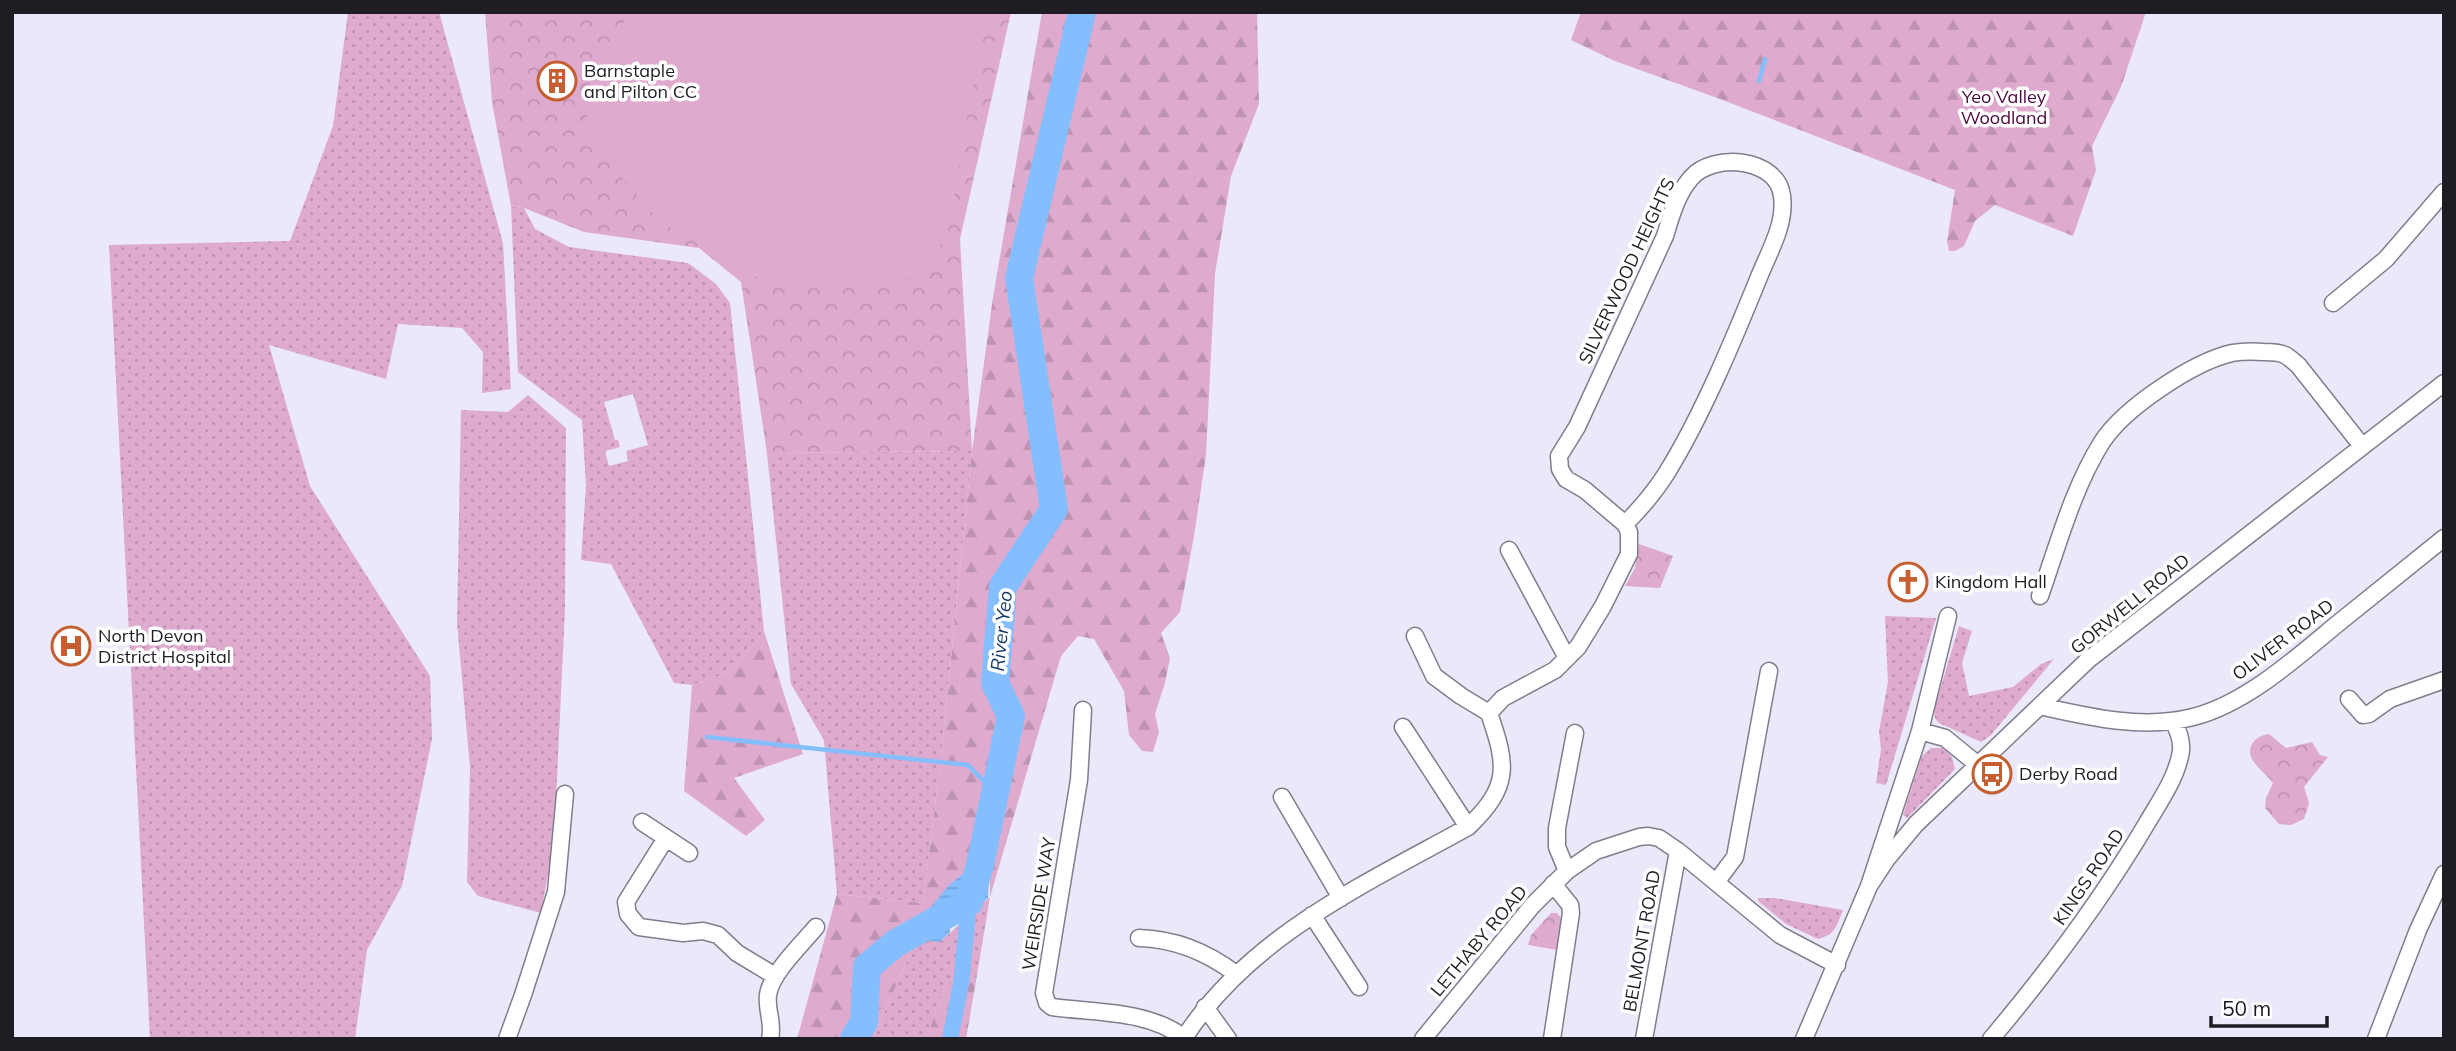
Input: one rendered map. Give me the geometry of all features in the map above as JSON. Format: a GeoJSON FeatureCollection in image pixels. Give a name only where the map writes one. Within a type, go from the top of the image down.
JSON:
{"type":"FeatureCollection","features":[{"type":"Feature","properties":{"kind":"street","name":"SILVERWOOD HEIGHTS"},"geometry":{"type":"LineString","coordinates":[[1733,162],[1750,164],[1767,171],[1781,187],[1783,209],[1779,225],[1744,313],[1676,457],[1648,502],[1625,524],[1585,489],[1566,479],[1560,470],[1559,456],[1577,427],[1665,236],[1675,204],[1691,178],[1700,170],[1713,165],[1733,162]]}},
{"type":"Feature","properties":{"kind":"street"},"geometry":{"type":"LineString","coordinates":[[2333,303],[2386,259],[2444,192]]}},
{"type":"Feature","properties":{"kind":"street"},"geometry":{"type":"LineString","coordinates":[[2040,596],[2089,464],[2104,439],[2141,404],[2184,373],[2231,354],[2259,352],[2285,355],[2298,365],[2362,446]]}},
{"type":"Feature","properties":{"kind":"street","name":"GORWELL ROAD"},"geometry":{"type":"LineString","coordinates":[[1869,886],[1903,838],[2088,660],[2444,383]]}},
{"type":"Feature","properties":{"kind":"street"},"geometry":{"type":"LineString","coordinates":[[1489,713],[1503,698],[1556,670],[1578,647],[1627,561],[1631,544],[1625,524]]}},
{"type":"Feature","properties":{"kind":"street","name":"OLIVER ROAD"},"geometry":{"type":"LineString","coordinates":[[2040,706],[2098,719],[2173,721],[2194,717],[2229,703],[2285,667],[2444,538]]}},
{"type":"Feature","properties":{"kind":"street"},"geometry":{"type":"LineString","coordinates":[[1509,550],[1567,659]]}},
{"type":"Feature","properties":{"kind":"street"},"geometry":{"type":"LineString","coordinates":[[1804,1039],[1869,886],[1920,731],[1948,616]]}},
{"type":"Feature","properties":{"kind":"street"},"geometry":{"type":"LineString","coordinates":[[1184,1039],[1205,1007],[1236,974],[1312,915],[1468,827],[1487,809],[1502,778],[1502,752],[1489,713],[1434,676],[1415,636]]}},
{"type":"Feature","properties":{"kind":"street"},"geometry":{"type":"LineString","coordinates":[[1717,881],[1735,858],[1769,671]]}},
{"type":"Feature","properties":{"kind":"street"},"geometry":{"type":"LineString","coordinates":[[2350,699],[2363,715],[2369,714],[2390,699],[2444,680]]}},
{"type":"Feature","properties":{"kind":"street","name":"WEIRSIDE WAY"},"geometry":{"type":"LineString","coordinates":[[1083,710],[1079,780],[1044,993],[1047,1003],[1052,1007],[1132,1017],[1174,1030],[1184,1039]]}},
{"type":"Feature","properties":{"kind":"street","name":"KINGS ROAD"},"geometry":{"type":"LineString","coordinates":[[1991,1039],[2051,968],[2101,897],[2158,805],[2180,754],[2180,740],[2173,721]]}},
{"type":"Feature","properties":{"kind":"street"},"geometry":{"type":"LineString","coordinates":[[1403,727],[1468,827]]}},
{"type":"Feature","properties":{"kind":"street"},"geometry":{"type":"LineString","coordinates":[[1920,731],[1945,738],[1977,764]]}},
{"type":"Feature","properties":{"kind":"street"},"geometry":{"type":"LineString","coordinates":[[1567,871],[1557,847],[1557,828],[1575,733]]}},
{"type":"Feature","properties":{"kind":"street"},"geometry":{"type":"LineString","coordinates":[[507,1039],[556,892],[565,794]]}},
{"type":"Feature","properties":{"kind":"street"},"geometry":{"type":"LineString","coordinates":[[1282,797],[1341,898]]}},
{"type":"Feature","properties":{"kind":"street"},"geometry":{"type":"LineString","coordinates":[[642,822],[690,853]]}},
{"type":"Feature","properties":{"kind":"street","name":"LETHABY ROAD"},"geometry":{"type":"LineString","coordinates":[[1423,1039],[1553,884],[1596,851],[1639,837],[1659,838],[1717,881],[1780,935],[1837,965]]}},
{"type":"Feature","properties":{"kind":"street"},"geometry":{"type":"LineString","coordinates":[[666,838],[626,902],[628,914],[639,927],[682,933],[703,931],[718,935],[737,953],[775,976]]}},
{"type":"Feature","properties":{"kind":"street","name":"BELMONT ROAD"},"geometry":{"type":"LineString","coordinates":[[1644,1039],[1678,851]]}},
{"type":"Feature","properties":{"kind":"street"},"geometry":{"type":"LineString","coordinates":[[2376,1039],[2418,930],[2444,874]]}},
{"type":"Feature","properties":{"kind":"street"},"geometry":{"type":"LineString","coordinates":[[1552,1039],[1571,913],[1570,905],[1553,884]]}},
{"type":"Feature","properties":{"kind":"street"},"geometry":{"type":"LineString","coordinates":[[1312,915],[1359,987]]}},
{"type":"Feature","properties":{"kind":"street"},"geometry":{"type":"LineString","coordinates":[[770,1039],[773,1028],[768,995],[775,976],[816,927]]}},
{"type":"Feature","properties":{"kind":"street"},"geometry":{"type":"LineString","coordinates":[[1139,938],[1197,950],[1236,974]]}},
{"type":"Feature","properties":{"kind":"street"},"geometry":{"type":"LineString","coordinates":[[1205,1007],[1228,1039]]}},
{"type":"Feature","properties":{"kind":"green space"},"geometry":{"type":"Polygon","coordinates":[[[348,12],[439,12],[503,243],[511,389],[482,393],[483,352],[462,328],[398,324],[386,379],[269,345],[310,486],[430,676],[432,739],[402,886],[367,950],[355,1039],[150,1039],[109,245],[290,241],[333,126],[348,12]]]}},
{"type":"Feature","properties":{"kind":"green space"},"geometry":{"type":"Polygon","coordinates":[[[485,12],[1011,12],[960,239],[972,451],[767,453],[741,282],[699,248],[584,232],[524,208],[511,206],[492,102],[485,12]]]}},
{"type":"Feature","properties":{"kind":"green space"},"geometry":{"type":"Polygon","coordinates":[[[636,12],[988,12],[949,228],[925,277],[765,280],[749,274],[661,222],[585,137],[592,69],[619,27],[636,12]]]}},
{"type":"Feature","properties":{"kind":"green space"},"geometry":{"type":"Polygon","coordinates":[[[1042,12],[1257,12],[1259,104],[1231,176],[1215,274],[1206,455],[1180,612],[1161,633],[1170,658],[1155,714],[1159,732],[1153,752],[1142,751],[1129,735],[1124,691],[1094,639],[1078,636],[1061,656],[990,897],[990,853],[916,925],[917,939],[872,1039],[797,1039],[837,894],[923,903],[941,757],[972,451],[993,297],[1042,12]]]}},
{"type":"Feature","properties":{"kind":"green space","name":"Yeo Valley Woodland"},"geometry":{"type":"Polygon","coordinates":[[[1581,12],[2146,12],[2121,87],[2092,146],[2096,170],[2073,236],[1995,205],[1975,221],[1964,246],[1949,251],[1947,241],[1955,190],[1615,61],[1571,40],[1581,12]]]}},
{"type":"Feature","properties":{"kind":"green space"},"geometry":{"type":"Polygon","coordinates":[[[511,206],[524,208],[535,229],[569,247],[688,263],[716,284],[730,303],[764,631],[731,672],[692,685],[674,683],[611,564],[581,560],[586,486],[582,420],[518,372],[511,206]],[[633,394],[604,402],[615,440],[618,440],[620,447],[605,451],[609,466],[628,461],[626,451],[648,445],[633,394]]]}},
{"type":"Feature","properties":{"kind":"green space"},"geometry":{"type":"Polygon","coordinates":[[[528,395],[566,428],[565,609],[554,841],[541,913],[478,896],[467,882],[470,767],[457,623],[461,410],[508,412],[528,395]]]}},
{"type":"Feature","properties":{"kind":"green space"},"geometry":{"type":"Polygon","coordinates":[[[972,451],[941,757],[923,903],[837,894],[824,740],[791,684],[767,453],[972,451]]]}},
{"type":"Feature","properties":{"kind":"green space"},"geometry":{"type":"Polygon","coordinates":[[[1639,544],[1673,556],[1660,588],[1625,586],[1635,568],[1639,544]]]}},
{"type":"Feature","properties":{"kind":"green space"},"geometry":{"type":"Polygon","coordinates":[[[1885,616],[1936,618],[1886,785],[1876,783],[1881,749],[1879,731],[1888,682],[1885,616]]]}},
{"type":"Feature","properties":{"kind":"green space"},"geometry":{"type":"Polygon","coordinates":[[[1959,626],[1972,631],[1962,663],[1969,696],[2013,687],[2041,664],[2054,659],[1991,735],[1981,742],[1939,723],[1935,718],[1934,710],[1959,626]]]}},
{"type":"Feature","properties":{"kind":"green space"},"geometry":{"type":"Polygon","coordinates":[[[764,631],[803,754],[734,778],[765,820],[746,836],[684,791],[692,685],[731,672],[764,631]]]}},
{"type":"Feature","properties":{"kind":"green space"},"geometry":{"type":"Polygon","coordinates":[[[2269,734],[2286,748],[2312,742],[2320,755],[2328,757],[2304,787],[2309,803],[2304,819],[2291,825],[2279,824],[2265,808],[2273,783],[2251,756],[2254,741],[2269,734]]]}},
{"type":"Feature","properties":{"kind":"green space"},"geometry":{"type":"Polygon","coordinates":[[[1931,748],[1943,748],[1952,757],[1955,769],[1907,818],[1903,815],[1922,756],[1931,748]]]}},
{"type":"Feature","properties":{"kind":"green space"},"geometry":{"type":"Polygon","coordinates":[[[990,897],[976,981],[948,979],[926,1039],[872,1039],[917,939],[940,942],[990,897]]]}},
{"type":"Feature","properties":{"kind":"green space"},"geometry":{"type":"Polygon","coordinates":[[[1758,898],[1775,898],[1843,910],[1832,932],[1818,939],[1786,924],[1758,901],[1758,898]]]}},
{"type":"Feature","properties":{"kind":"green space"},"geometry":{"type":"Polygon","coordinates":[[[1551,913],[1557,913],[1561,918],[1557,950],[1528,945],[1531,935],[1551,913]]]}},
{"type":"Feature","properties":{"kind":"green space"},"geometry":{"type":"Polygon","coordinates":[[[948,979],[976,981],[966,1039],[926,1039],[948,979]]]}},
{"type":"Feature","properties":{"kind":"water"},"geometry":{"type":"Polygon","coordinates":[[[990,853],[988,898],[968,918],[950,917],[950,932],[940,942],[917,939],[916,925],[949,885],[990,853]]]}},
{"type":"Feature","properties":{"kind":"waterway","name":"River Yeo"},"geometry":{"type":"LineString","coordinates":[[854,1039],[864,1022],[867,967],[896,943],[969,902],[980,865],[1011,716],[995,683],[1003,586],[1054,509],[1019,278],[1082,12]]}},
{"type":"Feature","properties":{"kind":"waterway"},"geometry":{"type":"LineString","coordinates":[[1759,81],[1765,59]]}},
{"type":"Feature","properties":{"kind":"waterway"},"geometry":{"type":"LineString","coordinates":[[707,737],[968,765],[995,793]]}},
{"type":"Feature","properties":{"kind":"waterway"},"geometry":{"type":"LineString","coordinates":[[950,1039],[961,984],[969,902]]}},
{"type":"Feature","properties":{"kind":"place","name":"Barnstaple and Pilton CC"},"geometry":{"type":"Point","coordinates":[557,81]}},
{"type":"Feature","properties":{"kind":"place","name":"Kingdom Hall"},"geometry":{"type":"Point","coordinates":[1908,582]}},
{"type":"Feature","properties":{"kind":"place","name":"North Devon District Hospital"},"geometry":{"type":"Point","coordinates":[71,646]}},
{"type":"Feature","properties":{"kind":"place","name":"Derby Road"},"geometry":{"type":"Point","coordinates":[1992,774]}}]}
